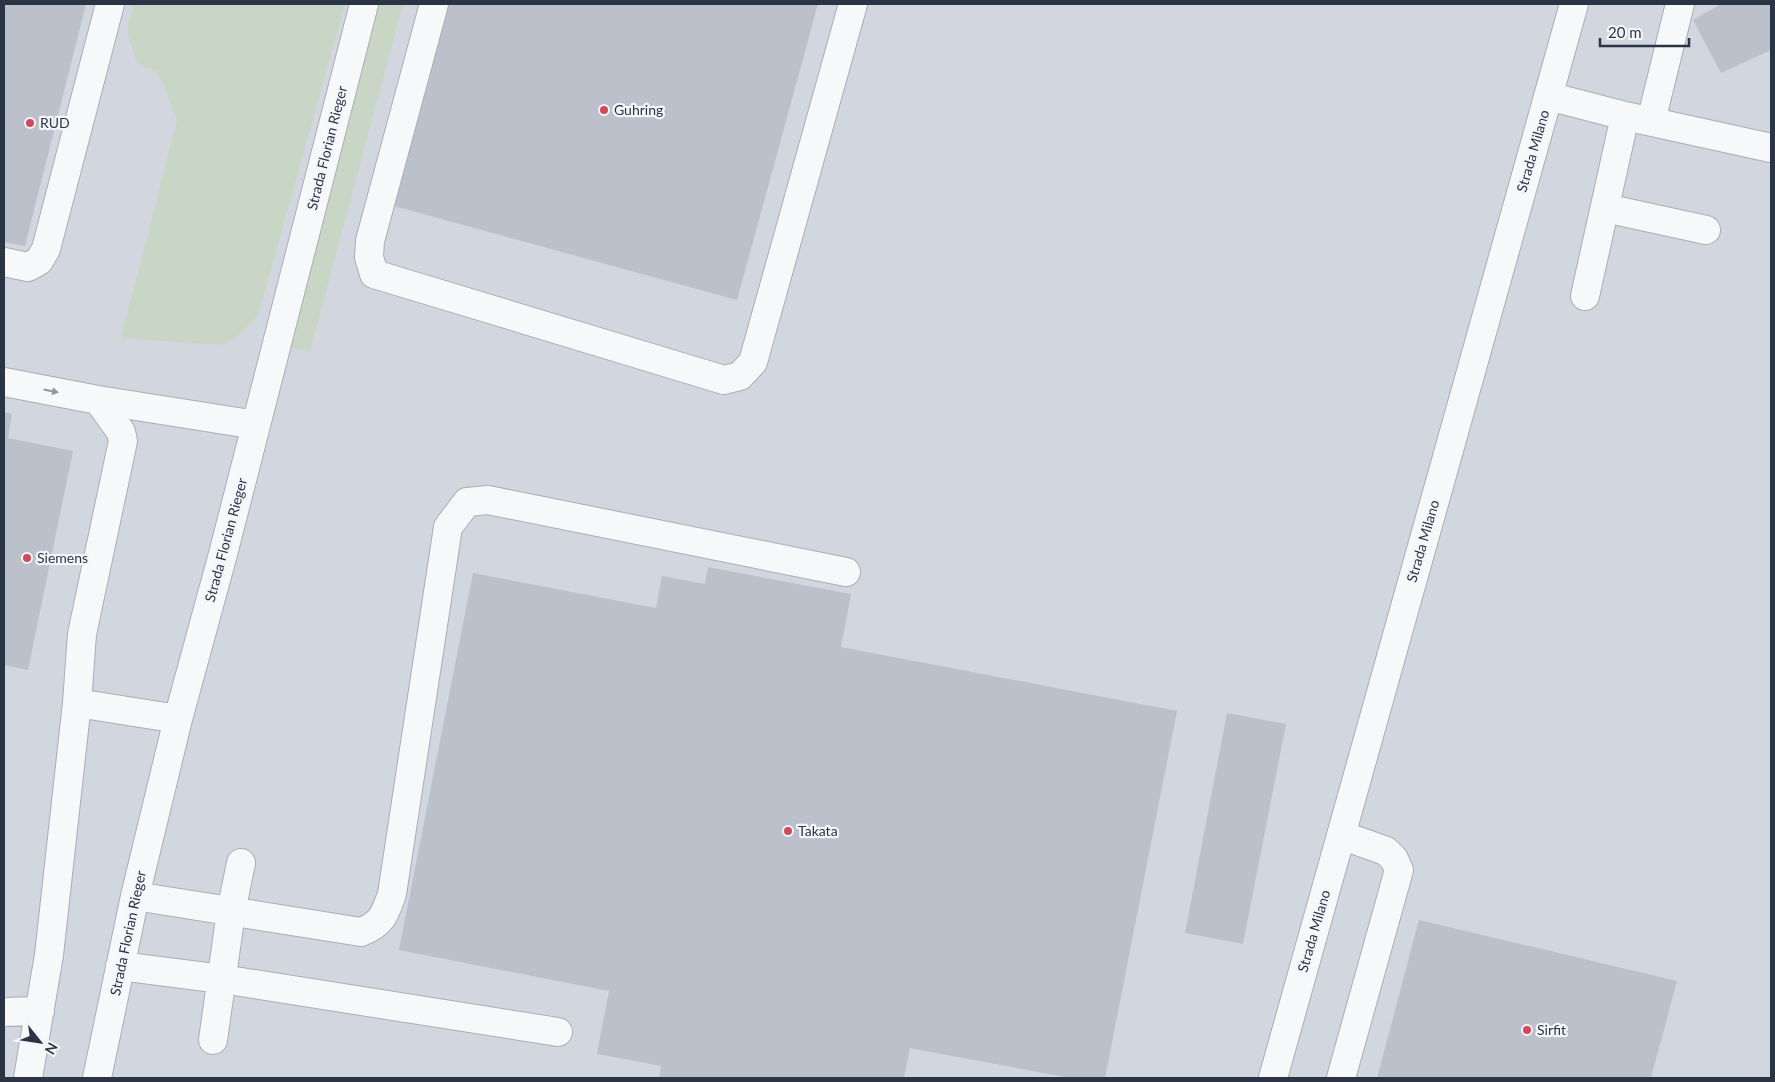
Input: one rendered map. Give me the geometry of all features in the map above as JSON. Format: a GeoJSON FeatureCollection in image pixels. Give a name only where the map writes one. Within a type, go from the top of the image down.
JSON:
{"type":"FeatureCollection","features":[{"type":"Feature","properties":{"kind":"street"},"geometry":{"type":"LineString","coordinates":[[4,262],[28,267],[39,261],[46,250],[110,4]]}},
{"type":"Feature","properties":{"kind":"street","name":"Strada Florian Rieger"},"geometry":{"type":"LineString","coordinates":[[97,1078],[135,896],[178,720],[364,4]]}},
{"type":"Feature","properties":{"kind":"street"},"geometry":{"type":"LineString","coordinates":[[434,4],[370,241],[369,257],[374,274],[724,380],[740,376],[753,362],[853,4]]}},
{"type":"Feature","properties":{"kind":"street","name":"Strada Milano"},"geometry":{"type":"LineString","coordinates":[[1273,1078],[1574,4]]}},
{"type":"Feature","properties":{"kind":"street"},"geometry":{"type":"LineString","coordinates":[[1586,296],[1605,208],[1680,4]]}},
{"type":"Feature","properties":{"kind":"street"},"geometry":{"type":"LineString","coordinates":[[1548,96],[1771,148]]}},
{"type":"Feature","properties":{"kind":"street"},"geometry":{"type":"LineString","coordinates":[[1605,208],[1706,230]]}},
{"type":"Feature","properties":{"kind":"street"},"geometry":{"type":"LineString","coordinates":[[4,382],[98,400],[256,425]]}},
{"type":"Feature","properties":{"kind":"street"},"geometry":{"type":"LineString","coordinates":[[28,1078],[49,954],[77,703],[82,634],[122,440],[121,432],[98,400]]}},
{"type":"Feature","properties":{"kind":"street"},"geometry":{"type":"LineString","coordinates":[[135,896],[361,932],[373,928],[383,917],[392,894],[448,527],[467,502],[488,500],[846,572]]}},
{"type":"Feature","properties":{"kind":"street"},"geometry":{"type":"LineString","coordinates":[[77,703],[178,720]]}},
{"type":"Feature","properties":{"kind":"street"},"geometry":{"type":"LineString","coordinates":[[1341,834],[1386,851],[1394,859],[1398,870],[1341,1078]]}},
{"type":"Feature","properties":{"kind":"street"},"geometry":{"type":"LineString","coordinates":[[213,1040],[241,862]]}},
{"type":"Feature","properties":{"kind":"street"},"geometry":{"type":"LineString","coordinates":[[120,966],[222,979],[558,1032]]}},
{"type":"Feature","properties":{"kind":"street"},"geometry":{"type":"LineString","coordinates":[[4,1012],[40,1011]]}},
{"type":"Feature","properties":{"kind":"shaded area"},"geometry":{"type":"Polygon","coordinates":[[[4,4],[1771,4],[1771,1078],[4,1078],[4,4]]]}},
{"type":"Feature","properties":{"kind":"green space"},"geometry":{"type":"Polygon","coordinates":[[[133,4],[345,4],[258,316],[237,337],[222,345],[121,338],[177,121],[165,88],[155,71],[137,63],[127,32],[133,4]]]}},
{"type":"Feature","properties":{"kind":"green space"},"geometry":{"type":"Polygon","coordinates":[[[377,4],[403,4],[310,351],[289,348],[377,4]]]}},
{"type":"Feature","properties":{"kind":"building","name":"RUD"},"geometry":{"type":"Polygon","coordinates":[[[4,4],[86,4],[25,246],[4,242],[4,4]]]}},
{"type":"Feature","properties":{"kind":"building","name":"Guhring"},"geometry":{"type":"Polygon","coordinates":[[[449,4],[818,4],[737,300],[394,206],[449,4]]]}},
{"type":"Feature","properties":{"kind":"building"},"geometry":{"type":"Polygon","coordinates":[[[1721,4],[1771,4],[1771,50],[1721,73],[1693,20],[1721,4]]]}},
{"type":"Feature","properties":{"kind":"building","name":"Siemens"},"geometry":{"type":"Polygon","coordinates":[[[4,412],[12,414],[8,438],[73,451],[28,670],[4,665],[4,412]]]}},
{"type":"Feature","properties":{"kind":"building","name":"Takata"},"geometry":{"type":"Polygon","coordinates":[[[708,567],[851,594],[841,647],[1177,711],[1105,1078],[1070,1078],[910,1048],[904,1078],[659,1078],[661,1066],[597,1054],[609,991],[399,950],[473,573],[656,608],[662,576],[705,584],[708,567]]]}},
{"type":"Feature","properties":{"kind":"building"},"geometry":{"type":"Polygon","coordinates":[[[1227,713],[1286,724],[1243,944],[1185,933],[1227,713]]]}},
{"type":"Feature","properties":{"kind":"building","name":"Sirfit"},"geometry":{"type":"Polygon","coordinates":[[[1419,920],[1677,981],[1651,1078],[1377,1078],[1419,920]]]}},
{"type":"Feature","properties":{"kind":"place","name":"Guhring"},"geometry":{"type":"Point","coordinates":[604,110]}},
{"type":"Feature","properties":{"kind":"place","name":"RUD"},"geometry":{"type":"Point","coordinates":[30,123]}},
{"type":"Feature","properties":{"kind":"place","name":"Siemens"},"geometry":{"type":"Point","coordinates":[27,558]}},
{"type":"Feature","properties":{"kind":"place","name":"Takata"},"geometry":{"type":"Point","coordinates":[788,831]}},
{"type":"Feature","properties":{"kind":"place","name":"Sirfit"},"geometry":{"type":"Point","coordinates":[1527,1030]}}]}
